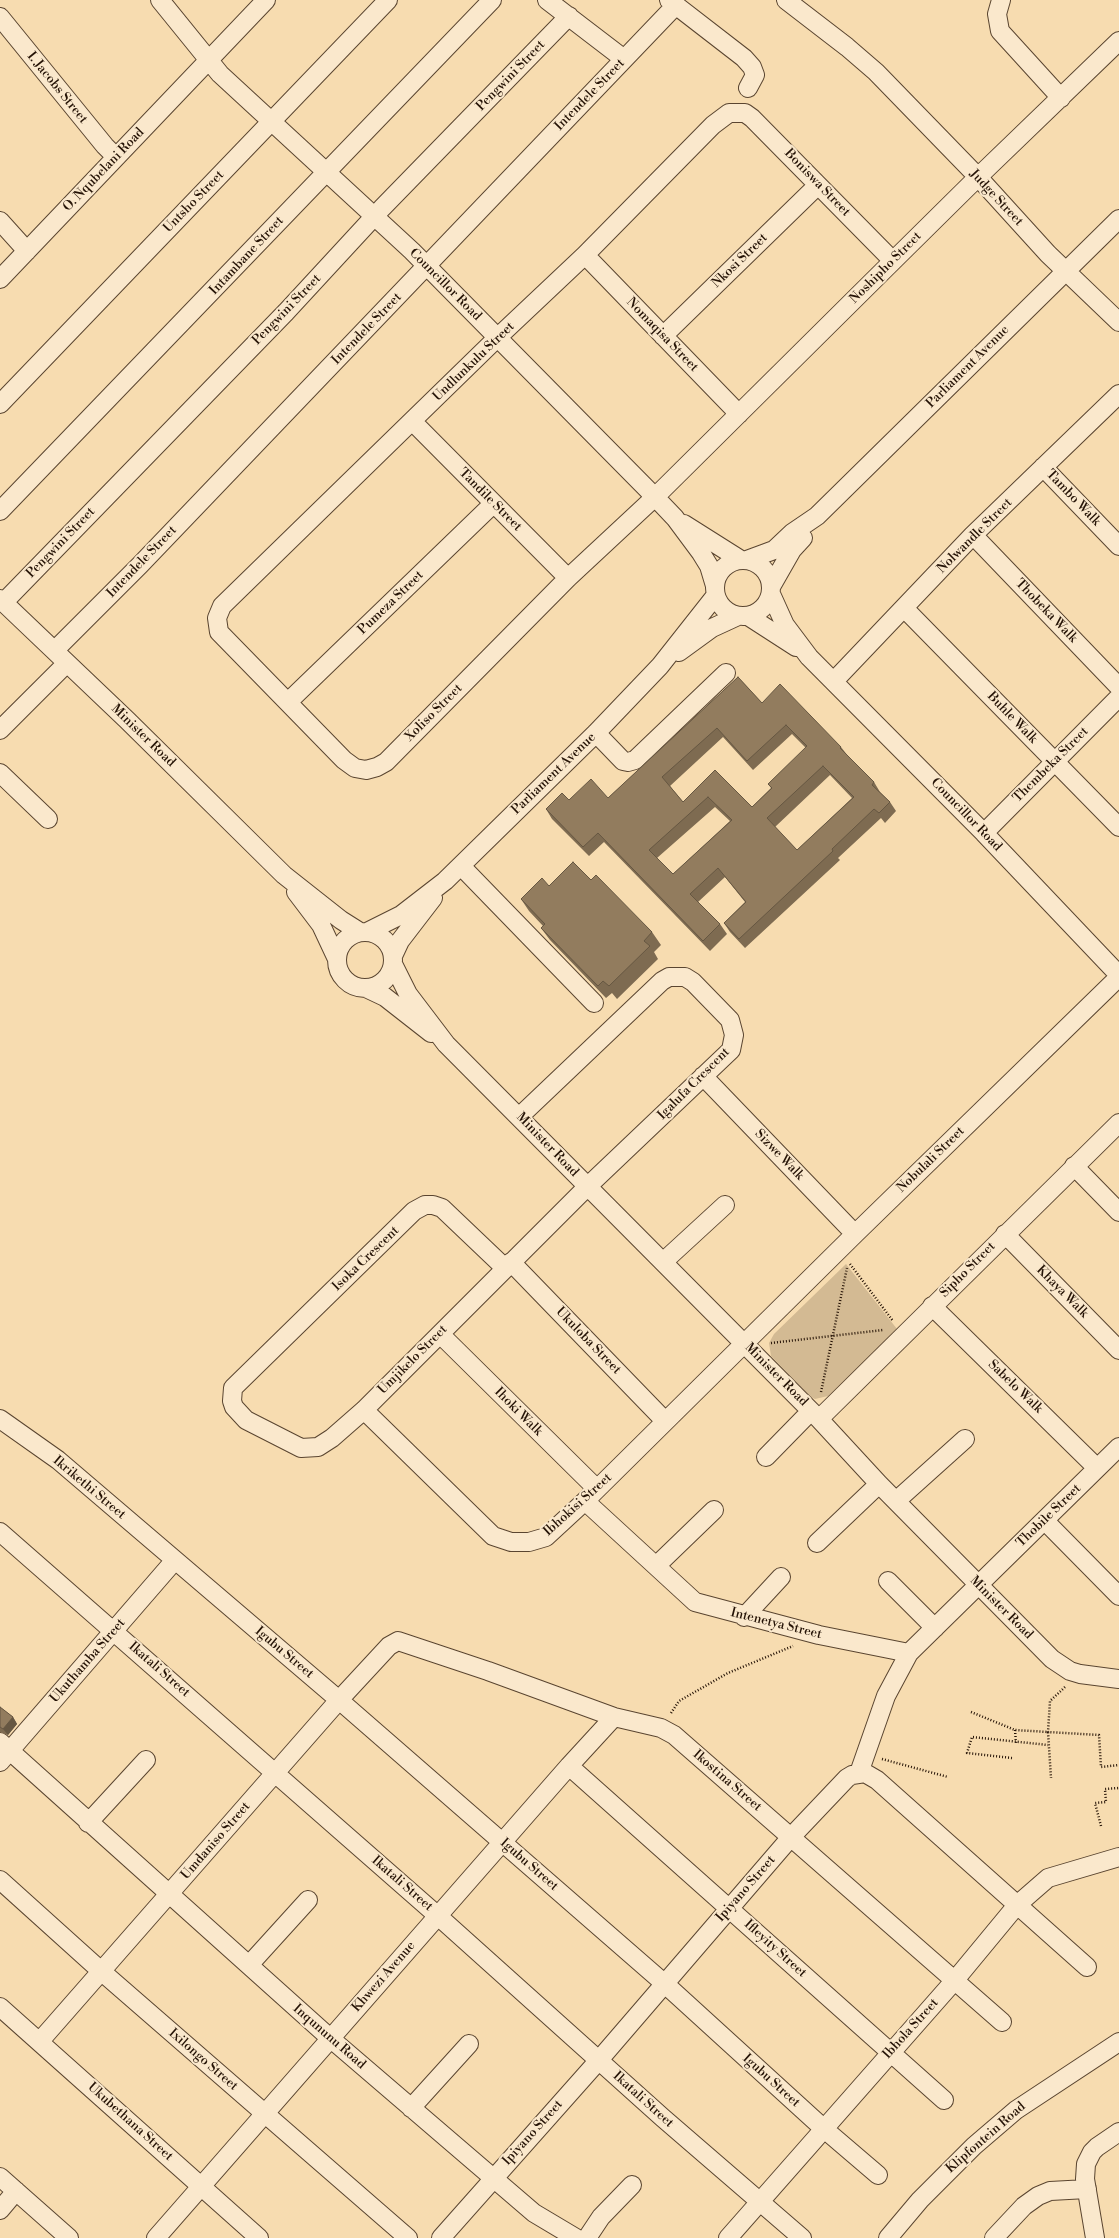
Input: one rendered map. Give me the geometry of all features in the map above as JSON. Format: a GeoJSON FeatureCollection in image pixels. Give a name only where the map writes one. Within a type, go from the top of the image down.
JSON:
{"type":"FeatureCollection","features":[{"type":"Feature","properties":{"kind":"street","name":"Councillor Road"},"geometry":{"type":"LineString","coordinates":[[160,0],[207,60],[427,267],[675,518],[709,566],[716,590]]}},
{"type":"Feature","properties":{"kind":"street","name":"O. Nqubelani Road"},"geometry":{"type":"LineString","coordinates":[[0,279],[207,60],[266,0]]}},
{"type":"Feature","properties":{"kind":"street","name":"Untsho Street"},"geometry":{"type":"LineString","coordinates":[[0,404],[388,0]]}},
{"type":"Feature","properties":{"kind":"street","name":"Intambane Street"},"geometry":{"type":"LineString","coordinates":[[0,511],[237,267],[326,171],[492,0]]}},
{"type":"Feature","properties":{"kind":"street"},"geometry":{"type":"LineString","coordinates":[[547,0],[624,60]]}},
{"type":"Feature","properties":{"kind":"street","name":"Judge Street"},"geometry":{"type":"LineString","coordinates":[[786,0],[876,72],[978,177],[1066,271],[1119,322]]}},
{"type":"Feature","properties":{"kind":"street"},"geometry":{"type":"LineString","coordinates":[[1001,0],[997,14],[1000,31],[1061,98]]}},
{"type":"Feature","properties":{"kind":"street"},"geometry":{"type":"LineString","coordinates":[[672,3],[744,58],[752,67],[755,75],[748,88]]}},
{"type":"Feature","properties":{"kind":"street","name":"Intendele Street"},"geometry":{"type":"LineString","coordinates":[[55,650],[111,595],[427,267],[624,60],[672,3]]}},
{"type":"Feature","properties":{"kind":"street","name":"Pengwini Street"},"geometry":{"type":"LineString","coordinates":[[2,601],[376,218],[382,208],[569,16]]}},
{"type":"Feature","properties":{"kind":"street","name":"I. Jacobs Street"},"geometry":{"type":"LineString","coordinates":[[0,17],[105,146],[116,157]]}},
{"type":"Feature","properties":{"kind":"street","name":"Noshipho Street"},"geometry":{"type":"LineString","coordinates":[[655,497],[978,177],[1119,41]]}},
{"type":"Feature","properties":{"kind":"street","name":"Boniswa Street"},"geometry":{"type":"LineString","coordinates":[[736,112],[752,118],[893,262]]}},
{"type":"Feature","properties":{"kind":"street","name":"Undlunkulu Street"},"geometry":{"type":"LineString","coordinates":[[217,618],[222,606],[497,338],[585,255],[713,125],[729,113],[736,112]]}},
{"type":"Feature","properties":{"kind":"street","name":"Nkosi Street"},"geometry":{"type":"LineString","coordinates":[[663,336],[818,185]]}},
{"type":"Feature","properties":{"kind":"street","name":"Parliament Avenue"},"geometry":{"type":"LineString","coordinates":[[744,560],[774,550],[792,532],[817,516],[1119,218]]}},
{"type":"Feature","properties":{"kind":"street"},"geometry":{"type":"LineString","coordinates":[[0,221],[27,251]]}},
{"type":"Feature","properties":{"kind":"street","name":"Nomaqisa Street"},"geometry":{"type":"LineString","coordinates":[[585,255],[739,414]]}},
{"type":"Feature","properties":{"kind":"street","name":"Nolwandle Street"},"geometry":{"type":"LineString","coordinates":[[834,681],[973,536],[1119,394]]}},
{"type":"Feature","properties":{"kind":"street","name":"Tandile Street"},"geometry":{"type":"LineString","coordinates":[[412,421],[568,578]]}},
{"type":"Feature","properties":{"kind":"street","name":"Tambo Walk"},"geometry":{"type":"LineString","coordinates":[[1043,467],[1119,546]]}},
{"type":"Feature","properties":{"kind":"street","name":"Xoliso Street"},"geometry":{"type":"LineString","coordinates":[[217,618],[217,624],[223,638],[344,760],[355,768],[366,770],[377,768],[386,762],[568,578],[655,497]]}},
{"type":"Feature","properties":{"kind":"street","name":"Pumeza Street"},"geometry":{"type":"LineString","coordinates":[[288,702],[493,504]]}},
{"type":"Feature","properties":{"kind":"street","name":"Parliament Avenue"},"geometry":{"type":"LineString","coordinates":[[771,590],[792,550],[800,542],[817,516]]}},
{"type":"Feature","properties":{"kind":"street","name":"Councillor Road"},"geometry":{"type":"LineString","coordinates":[[675,518],[744,560]]}},
{"type":"Feature","properties":{"kind":"street","name":"Thobeka Walk"},"geometry":{"type":"LineString","coordinates":[[973,536],[1119,687]]}},
{"type":"Feature","properties":{"kind":"street"},"geometry":{"type":"LineString","coordinates":[[744,560],[764,568],[769,576],[771,590],[763,609],[743,616],[724,608],[716,590],[717,578],[726,565],[744,560]]}},
{"type":"Feature","properties":{"kind":"street","name":"Parliament Avenue"},"geometry":{"type":"LineString","coordinates":[[364,932],[401,915],[445,881],[461,866],[596,733],[660,666],[716,590]]}},
{"type":"Feature","properties":{"kind":"street","name":"Councillor Road"},"geometry":{"type":"LineString","coordinates":[[771,590],[785,625],[809,657],[984,833],[1119,976]]}},
{"type":"Feature","properties":{"kind":"street","name":"Minister Road"},"geometry":{"type":"LineString","coordinates":[[2,601],[55,650],[284,875],[341,920],[364,932]]}},
{"type":"Feature","properties":{"kind":"street","name":"Buhle Walk"},"geometry":{"type":"LineString","coordinates":[[904,608],[1119,827]]}},
{"type":"Feature","properties":{"kind":"street","name":"Councillor Road"},"geometry":{"type":"LineString","coordinates":[[743,616],[809,657]]}},
{"type":"Feature","properties":{"kind":"street","name":"Parliament Avenue"},"geometry":{"type":"LineString","coordinates":[[660,666],[712,628],[743,616]]}},
{"type":"Feature","properties":{"kind":"street"},"geometry":{"type":"LineString","coordinates":[[0,730],[67,663]]}},
{"type":"Feature","properties":{"kind":"street"},"geometry":{"type":"LineString","coordinates":[[596,733],[623,760],[628,762],[635,760],[726,673]]}},
{"type":"Feature","properties":{"kind":"street","name":"Thembeka Street"},"geometry":{"type":"LineString","coordinates":[[984,833],[1119,697]]}},
{"type":"Feature","properties":{"kind":"street"},"geometry":{"type":"LineString","coordinates":[[0,773],[48,819]]}},
{"type":"Feature","properties":{"kind":"street"},"geometry":{"type":"LineString","coordinates":[[461,866],[594,1002]]}},
{"type":"Feature","properties":{"kind":"street","name":"Minister Road"},"geometry":{"type":"LineString","coordinates":[[284,875],[321,925],[336,957]]}},
{"type":"Feature","properties":{"kind":"street","name":"Parliament Avenue"},"geometry":{"type":"LineString","coordinates":[[393,960],[400,941],[445,881]]}},
{"type":"Feature","properties":{"kind":"street"},"geometry":{"type":"LineString","coordinates":[[364,932],[385,940],[393,960],[384,981],[366,988],[347,982],[338,971],[336,957],[344,940],[364,932]]}},
{"type":"Feature","properties":{"kind":"street","name":"Minister Road"},"geometry":{"type":"LineString","coordinates":[[393,960],[408,994],[446,1044]]}},
{"type":"Feature","properties":{"kind":"street","name":"Nobulali Street"},"geometry":{"type":"LineString","coordinates":[[744,1344],[1119,976]]}},
{"type":"Feature","properties":{"kind":"street","name":"Igalufa Crescent"},"geometry":{"type":"LineString","coordinates":[[520,1116],[662,981],[669,977],[686,977],[693,982],[730,1020],[734,1035],[731,1050],[587,1187]]}},
{"type":"Feature","properties":{"kind":"street","name":"Minister Road"},"geometry":{"type":"LineString","coordinates":[[366,988],[385,997],[446,1044],[520,1116],[587,1187],[815,1415],[878,1484],[1052,1659],[1070,1671],[1080,1674],[1119,1679]]}},
{"type":"Feature","properties":{"kind":"street","name":"Sizwe Walk"},"geometry":{"type":"LineString","coordinates":[[703,1076],[855,1234]]}},
{"type":"Feature","properties":{"kind":"street","name":"Sipho Street"},"geometry":{"type":"LineString","coordinates":[[766,1457],[815,1415],[905,1327],[932,1306],[1119,1123]]}},
{"type":"Feature","properties":{"kind":"street"},"geometry":{"type":"LineString","coordinates":[[1074,1166],[1119,1212]]}},
{"type":"Feature","properties":{"kind":"street","name":"Umjikelo Street"},"geometry":{"type":"LineString","coordinates":[[233,1388],[232,1401],[238,1414],[246,1420],[301,1448],[313,1448],[324,1443],[364,1410],[587,1187]]}},
{"type":"Feature","properties":{"kind":"street","name":"Isoka Crescent"},"geometry":{"type":"LineString","coordinates":[[233,1388],[414,1211],[425,1205],[433,1204],[442,1208],[508,1265]]}},
{"type":"Feature","properties":{"kind":"street"},"geometry":{"type":"LineString","coordinates":[[663,1262],[726,1205]]}},
{"type":"Feature","properties":{"kind":"street","name":"Khaya Walk"},"geometry":{"type":"LineString","coordinates":[[1005,1234],[1119,1350]]}},
{"type":"Feature","properties":{"kind":"street","name":"Ukuloba Street"},"geometry":{"type":"LineString","coordinates":[[508,1265],[665,1421]]}},
{"type":"Feature","properties":{"kind":"street","name":"Sabelo Walk"},"geometry":{"type":"LineString","coordinates":[[932,1306],[1097,1468]]}},
{"type":"Feature","properties":{"kind":"street","name":"Ihoki Walk"},"geometry":{"type":"LineString","coordinates":[[440,1334],[591,1496]]}},
{"type":"Feature","properties":{"kind":"street","name":"Ibhokisi Street"},"geometry":{"type":"LineString","coordinates":[[364,1410],[493,1536],[511,1542],[535,1541],[546,1537],[591,1496],[744,1344]]}},
{"type":"Feature","properties":{"kind":"street","name":"Ikrikethi Street"},"geometry":{"type":"LineString","coordinates":[[0,1418],[58,1460],[175,1560]]}},
{"type":"Feature","properties":{"kind":"street"},"geometry":{"type":"LineString","coordinates":[[896,1501],[965,1439]]}},
{"type":"Feature","properties":{"kind":"street","name":"Thobile Street"},"geometry":{"type":"LineString","coordinates":[[977,1584],[1045,1521],[1119,1447]]}},
{"type":"Feature","properties":{"kind":"street"},"geometry":{"type":"LineString","coordinates":[[817,1543],[878,1484]]}},
{"type":"Feature","properties":{"kind":"street","name":"Intenetya Street"},"geometry":{"type":"LineString","coordinates":[[591,1496],[656,1566],[695,1602],[744,1617],[819,1636],[909,1653]]}},
{"type":"Feature","properties":{"kind":"street"},"geometry":{"type":"LineString","coordinates":[[656,1566],[714,1510]]}},
{"type":"Feature","properties":{"kind":"street"},"geometry":{"type":"LineString","coordinates":[[1045,1521],[1119,1596]]}},
{"type":"Feature","properties":{"kind":"street","name":"Ikatali Street"},"geometry":{"type":"LineString","coordinates":[[0,1532],[438,1916],[663,2118],[802,2238]]}},
{"type":"Feature","properties":{"kind":"street","name":"Ukuthamba Street"},"geometry":{"type":"LineString","coordinates":[[3,1752],[114,1631],[175,1560]]}},
{"type":"Feature","properties":{"kind":"street","name":"Igubu Street"},"geometry":{"type":"LineString","coordinates":[[175,1560],[502,1842],[664,1984],[823,2128],[878,2175]]}},
{"type":"Feature","properties":{"kind":"street"},"geometry":{"type":"LineString","coordinates":[[744,1617],[781,1577]]}},
{"type":"Feature","properties":{"kind":"street"},"geometry":{"type":"LineString","coordinates":[[888,1581],[935,1628]]}},
{"type":"Feature","properties":{"kind":"street"},"geometry":{"type":"LineString","coordinates":[[977,1584],[909,1653],[886,1696],[859,1773],[865,1773],[877,1780],[1087,1967]]}},
{"type":"Feature","properties":{"kind":"street","name":"Umdaniso Street"},"geometry":{"type":"LineString","coordinates":[[40,2041],[339,1700],[394,1642]]}},
{"type":"Feature","properties":{"kind":"street","name":"Ikostina Street"},"geometry":{"type":"LineString","coordinates":[[394,1642],[408,1643],[614,1717],[661,1728],[683,1742],[1002,2022]]}},
{"type":"Feature","properties":{"kind":"street","name":"Khwezi Avenue"},"geometry":{"type":"LineString","coordinates":[[156,2238],[502,1842],[614,1717]]}},
{"type":"Feature","properties":{"kind":"street","name":"Inqununu Road"},"geometry":{"type":"LineString","coordinates":[[3,1752],[88,1823],[330,2038],[534,2213],[576,2238]]}},
{"type":"Feature","properties":{"kind":"street"},"geometry":{"type":"LineString","coordinates":[[88,1823],[146,1760]]}},
{"type":"Feature","properties":{"kind":"street","name":"Ifleyity Street"},"geometry":{"type":"LineString","coordinates":[[569,1766],[944,2100]]}},
{"type":"Feature","properties":{"kind":"street","name":"Ipiyano Street"},"geometry":{"type":"LineString","coordinates":[[440,2238],[599,2060],[791,1837],[847,1778],[859,1773]]}},
{"type":"Feature","properties":{"kind":"street","name":"Ibhola Street"},"geometry":{"type":"LineString","coordinates":[[728,2238],[823,2128],[955,1980],[1017,1905],[1048,1878],[1119,1857]]}},
{"type":"Feature","properties":{"kind":"street","name":"Ixilongo Street"},"geometry":{"type":"LineString","coordinates":[[0,1880],[101,1971],[408,2238]]}},
{"type":"Feature","properties":{"kind":"street"},"geometry":{"type":"LineString","coordinates":[[249,1965],[308,1900]]}},
{"type":"Feature","properties":{"kind":"street","name":"Ukubethana Street"},"geometry":{"type":"LineString","coordinates":[[0,2007],[40,2041],[259,2238]]}},
{"type":"Feature","properties":{"kind":"street","name":"Klipfontein Road"},"geometry":{"type":"LineString","coordinates":[[888,2238],[946,2173],[984,2137],[1016,2110],[1119,2042]]}},
{"type":"Feature","properties":{"kind":"street"},"geometry":{"type":"LineString","coordinates":[[411,2108],[469,2044]]}},
{"type":"Feature","properties":{"kind":"street"},"geometry":{"type":"LineString","coordinates":[[1095,2238],[1087,2189],[1086,2164],[1092,2152],[1119,2132]]}},
{"type":"Feature","properties":{"kind":"street"},"geometry":{"type":"LineString","coordinates":[[0,2177],[69,2238]]}},
{"type":"Feature","properties":{"kind":"street"},"geometry":{"type":"LineString","coordinates":[[587,2238],[601,2217],[632,2185]]}},
{"type":"Feature","properties":{"kind":"street"},"geometry":{"type":"LineString","coordinates":[[994,2238],[1024,2206],[1038,2196],[1050,2191],[1087,2189]]}},
{"type":"Feature","properties":{"kind":"street"},"geometry":{"type":"LineString","coordinates":[[0,2210],[16,2191]]}},
{"type":"Feature","properties":{"kind":"path"},"geometry":{"type":"LineString","coordinates":[[815,1415],[834,1336],[848,1261],[905,1327]]}},
{"type":"Feature","properties":{"kind":"path"},"geometry":{"type":"LineString","coordinates":[[744,1344],[834,1336],[905,1327]]}},
{"type":"Feature","properties":{"kind":"path"},"geometry":{"type":"LineString","coordinates":[[661,1728],[679,1701],[728,1673],[819,1636]]}},
{"type":"Feature","properties":{"kind":"path"},"geometry":{"type":"LineString","coordinates":[[1051,1778],[1048,1745],[1050,1701],[1080,1674]]}},
{"type":"Feature","properties":{"kind":"path"},"geometry":{"type":"LineString","coordinates":[[972,1712],[1015,1730],[1099,1736],[1101,1767],[1119,1765]]}},
{"type":"Feature","properties":{"kind":"path"},"geometry":{"type":"LineString","coordinates":[[1015,1730],[1016,1743]]}},
{"type":"Feature","properties":{"kind":"path"},"geometry":{"type":"LineString","coordinates":[[1012,1758],[967,1753],[972,1737],[1016,1743],[1048,1745]]}},
{"type":"Feature","properties":{"kind":"path"},"geometry":{"type":"LineString","coordinates":[[866,1756],[948,1777]]}},
{"type":"Feature","properties":{"kind":"path"},"geometry":{"type":"LineString","coordinates":[[1102,1826],[1095,1803],[1106,1802],[1105,1788],[1119,1788]]}},
{"type":"Feature","properties":{"kind":"shaded area"},"geometry":{"type":"Polygon","coordinates":[[[846,1264],[897,1329],[828,1396],[815,1399],[811,1397],[771,1356],[769,1343],[774,1334],[846,1264]]]}},
{"type":"Feature","properties":{"kind":"building"},"geometry":{"type":"Polygon","coordinates":[[[738,677],[762,703],[780,684],[874,782],[872,785],[890,802],[879,813],[874,809],[832,849],[833,851],[739,939],[724,923],[746,902],[718,868],[690,894],[720,924],[703,941],[598,833],[583,847],[546,809],[562,793],[569,800],[591,779],[608,798],[738,677]],[[786,725],[747,761],[717,728],[662,777],[683,802],[715,770],[752,807],[772,788],[768,784],[807,746],[786,725]],[[823,766],[767,818],[797,850],[854,797],[823,766]],[[708,797],[649,850],[673,874],[732,820],[708,797]]]}},
{"type":"Feature","properties":{"kind":"building"},"geometry":{"type":"Polygon","coordinates":[[[573,862],[591,880],[596,875],[652,932],[644,941],[650,946],[609,986],[603,981],[598,986],[541,928],[545,924],[521,899],[542,878],[549,886],[573,862]]]}},
{"type":"Feature","properties":{"kind":"building"},"geometry":{"type":"Polygon","coordinates":[[[0,1707],[13,1717],[3,1729],[0,1727],[0,1707]]]}}]}
